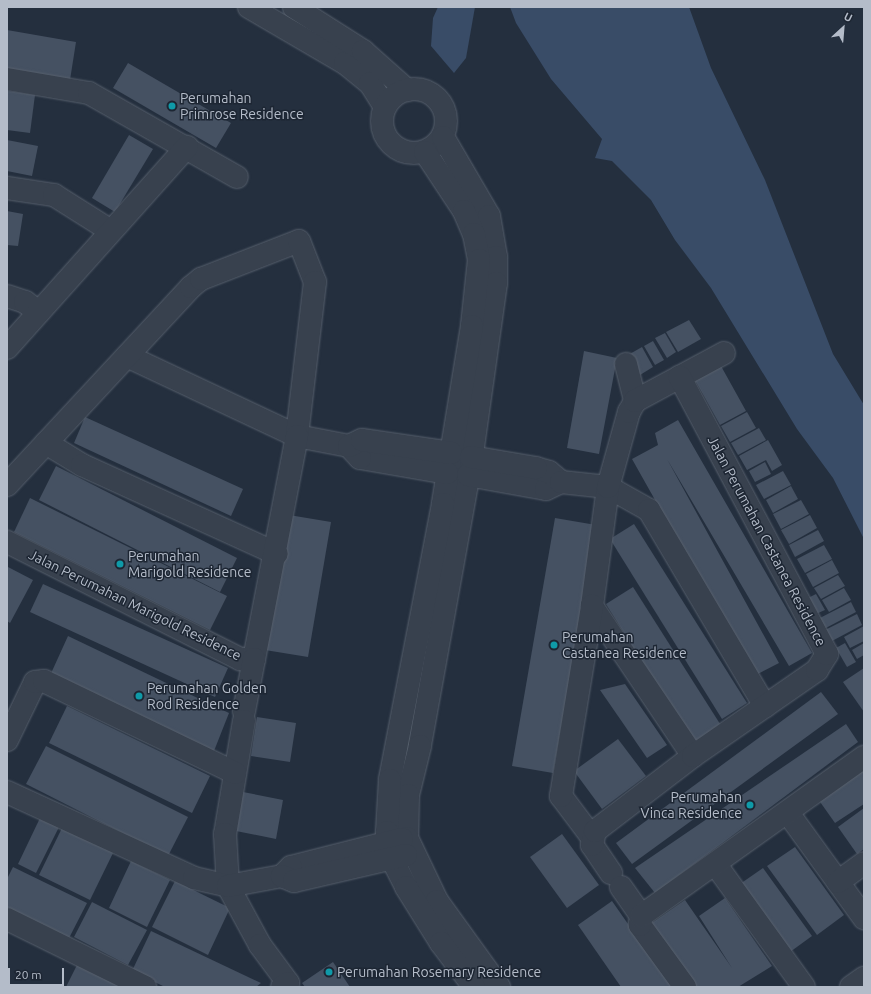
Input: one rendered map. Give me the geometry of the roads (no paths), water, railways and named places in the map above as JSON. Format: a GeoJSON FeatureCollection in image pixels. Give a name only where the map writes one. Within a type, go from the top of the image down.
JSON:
{"type":"FeatureCollection","features":[{"type":"Feature","properties":{"kind":"street"},"geometry":{"type":"LineString","coordinates":[[249,7],[345,63],[370,83],[385,107]]}},
{"type":"Feature","properties":{"kind":"street"},"geometry":{"type":"LineString","coordinates":[[294,7],[363,51],[407,90]]}},
{"type":"Feature","properties":{"kind":"street"},"geometry":{"type":"LineString","coordinates":[[7,79],[89,93],[187,147],[236,177]]}},
{"type":"Feature","properties":{"kind":"street"},"geometry":{"type":"LineString","coordinates":[[407,90],[426,91],[441,103],[447,119],[443,137],[438,144],[425,152],[404,152],[389,142],[382,125],[385,107],[398,93],[407,90]]}},
{"type":"Feature","properties":{"kind":"street"},"geometry":{"type":"LineString","coordinates":[[443,137],[489,216],[496,257],[494,298],[459,464]]}},
{"type":"Feature","properties":{"kind":"street"},"geometry":{"type":"LineString","coordinates":[[7,348],[187,147]]}},
{"type":"Feature","properties":{"kind":"street"},"geometry":{"type":"LineString","coordinates":[[425,152],[464,211],[474,234],[479,260],[459,464],[420,746],[408,795],[400,848],[441,943],[474,987]]}},
{"type":"Feature","properties":{"kind":"street"},"geometry":{"type":"LineString","coordinates":[[7,188],[54,195],[111,231]]}},
{"type":"Feature","properties":{"kind":"street","name":"Jalan Perumahan Marigold Residence"},"geometry":{"type":"LineString","coordinates":[[7,542],[240,659],[254,659],[276,554],[297,436],[315,282],[298,241],[201,279],[127,356]]}},
{"type":"Feature","properties":{"kind":"street"},"geometry":{"type":"LineString","coordinates":[[7,296],[25,302],[39,312]]}},
{"type":"Feature","properties":{"kind":"street"},"geometry":{"type":"LineString","coordinates":[[685,987],[640,925],[641,916],[592,844],[591,836],[561,796],[592,606],[608,487],[629,412],[636,401],[724,353]]}},
{"type":"Feature","properties":{"kind":"street"},"geometry":{"type":"LineString","coordinates":[[7,485],[127,356],[297,436],[349,446],[360,458],[536,468],[549,472],[561,482],[608,487],[649,510],[765,706]]}},
{"type":"Feature","properties":{"kind":"street"},"geometry":{"type":"LineString","coordinates":[[626,364],[636,401]]}},
{"type":"Feature","properties":{"kind":"street","name":"Jalan Perumahan Castanea Residence"},"geometry":{"type":"LineString","coordinates":[[591,836],[606,821],[693,756],[817,670],[827,654],[680,377]]}},
{"type":"Feature","properties":{"kind":"street"},"geometry":{"type":"LineString","coordinates":[[46,443],[82,465],[276,554]]}},
{"type":"Feature","properties":{"kind":"street"},"geometry":{"type":"LineString","coordinates":[[592,606],[693,756]]}},
{"type":"Feature","properties":{"kind":"street"},"geometry":{"type":"LineString","coordinates":[[254,659],[225,834],[228,886],[260,945],[287,986]]}},
{"type":"Feature","properties":{"kind":"street"},"geometry":{"type":"LineString","coordinates":[[7,740],[36,682],[44,681],[235,773]]}},
{"type":"Feature","properties":{"kind":"street"},"geometry":{"type":"LineString","coordinates":[[641,916],[716,865],[864,757]]}},
{"type":"Feature","properties":{"kind":"street"},"geometry":{"type":"LineString","coordinates":[[9,798],[194,878],[228,886],[282,876],[294,881],[400,848]]}},
{"type":"Feature","properties":{"kind":"street"},"geometry":{"type":"LineString","coordinates":[[788,813],[864,918]]}},
{"type":"Feature","properties":{"kind":"street"},"geometry":{"type":"LineString","coordinates":[[400,848],[499,987]]}},
{"type":"Feature","properties":{"kind":"street"},"geometry":{"type":"LineString","coordinates":[[838,882],[864,863]]}},
{"type":"Feature","properties":{"kind":"street"},"geometry":{"type":"LineString","coordinates":[[716,865],[804,987]]}},
{"type":"Feature","properties":{"kind":"street"},"geometry":{"type":"LineString","coordinates":[[7,919],[145,987]]}},
{"type":"Feature","properties":{"kind":"street"},"geometry":{"type":"LineString","coordinates":[[851,987],[864,978]]}},
{"type":"Feature","properties":{"kind":"water"},"geometry":{"type":"Polygon","coordinates":[[[438,7],[475,7],[466,58],[454,73],[431,46],[433,18],[438,7]]]}},
{"type":"Feature","properties":{"kind":"water"},"geometry":{"type":"Polygon","coordinates":[[[510,7],[689,7],[711,68],[765,180],[833,354],[864,405],[864,539],[833,478],[797,429],[711,288],[675,240],[651,200],[612,161],[595,158],[602,139],[551,79],[516,23],[510,7]]]}},
{"type":"Feature","properties":{"kind":"place","name":"Perumahan Primrose Residence"},"geometry":{"type":"Point","coordinates":[172,106]}},
{"type":"Feature","properties":{"kind":"place","name":"Perumahan Marigold Residence"},"geometry":{"type":"Point","coordinates":[120,564]}},
{"type":"Feature","properties":{"kind":"place","name":"Perumahan Castanea Residence"},"geometry":{"type":"Point","coordinates":[554,645]}},
{"type":"Feature","properties":{"kind":"place","name":"Perumahan Golden Rod Residence"},"geometry":{"type":"Point","coordinates":[139,696]}},
{"type":"Feature","properties":{"kind":"place","name":"Perumahan Vinca Residence"},"geometry":{"type":"Point","coordinates":[750,805]}},
{"type":"Feature","properties":{"kind":"place","name":"Perumahan Rosemary Residence"},"geometry":{"type":"Point","coordinates":[329,972]}}]}
